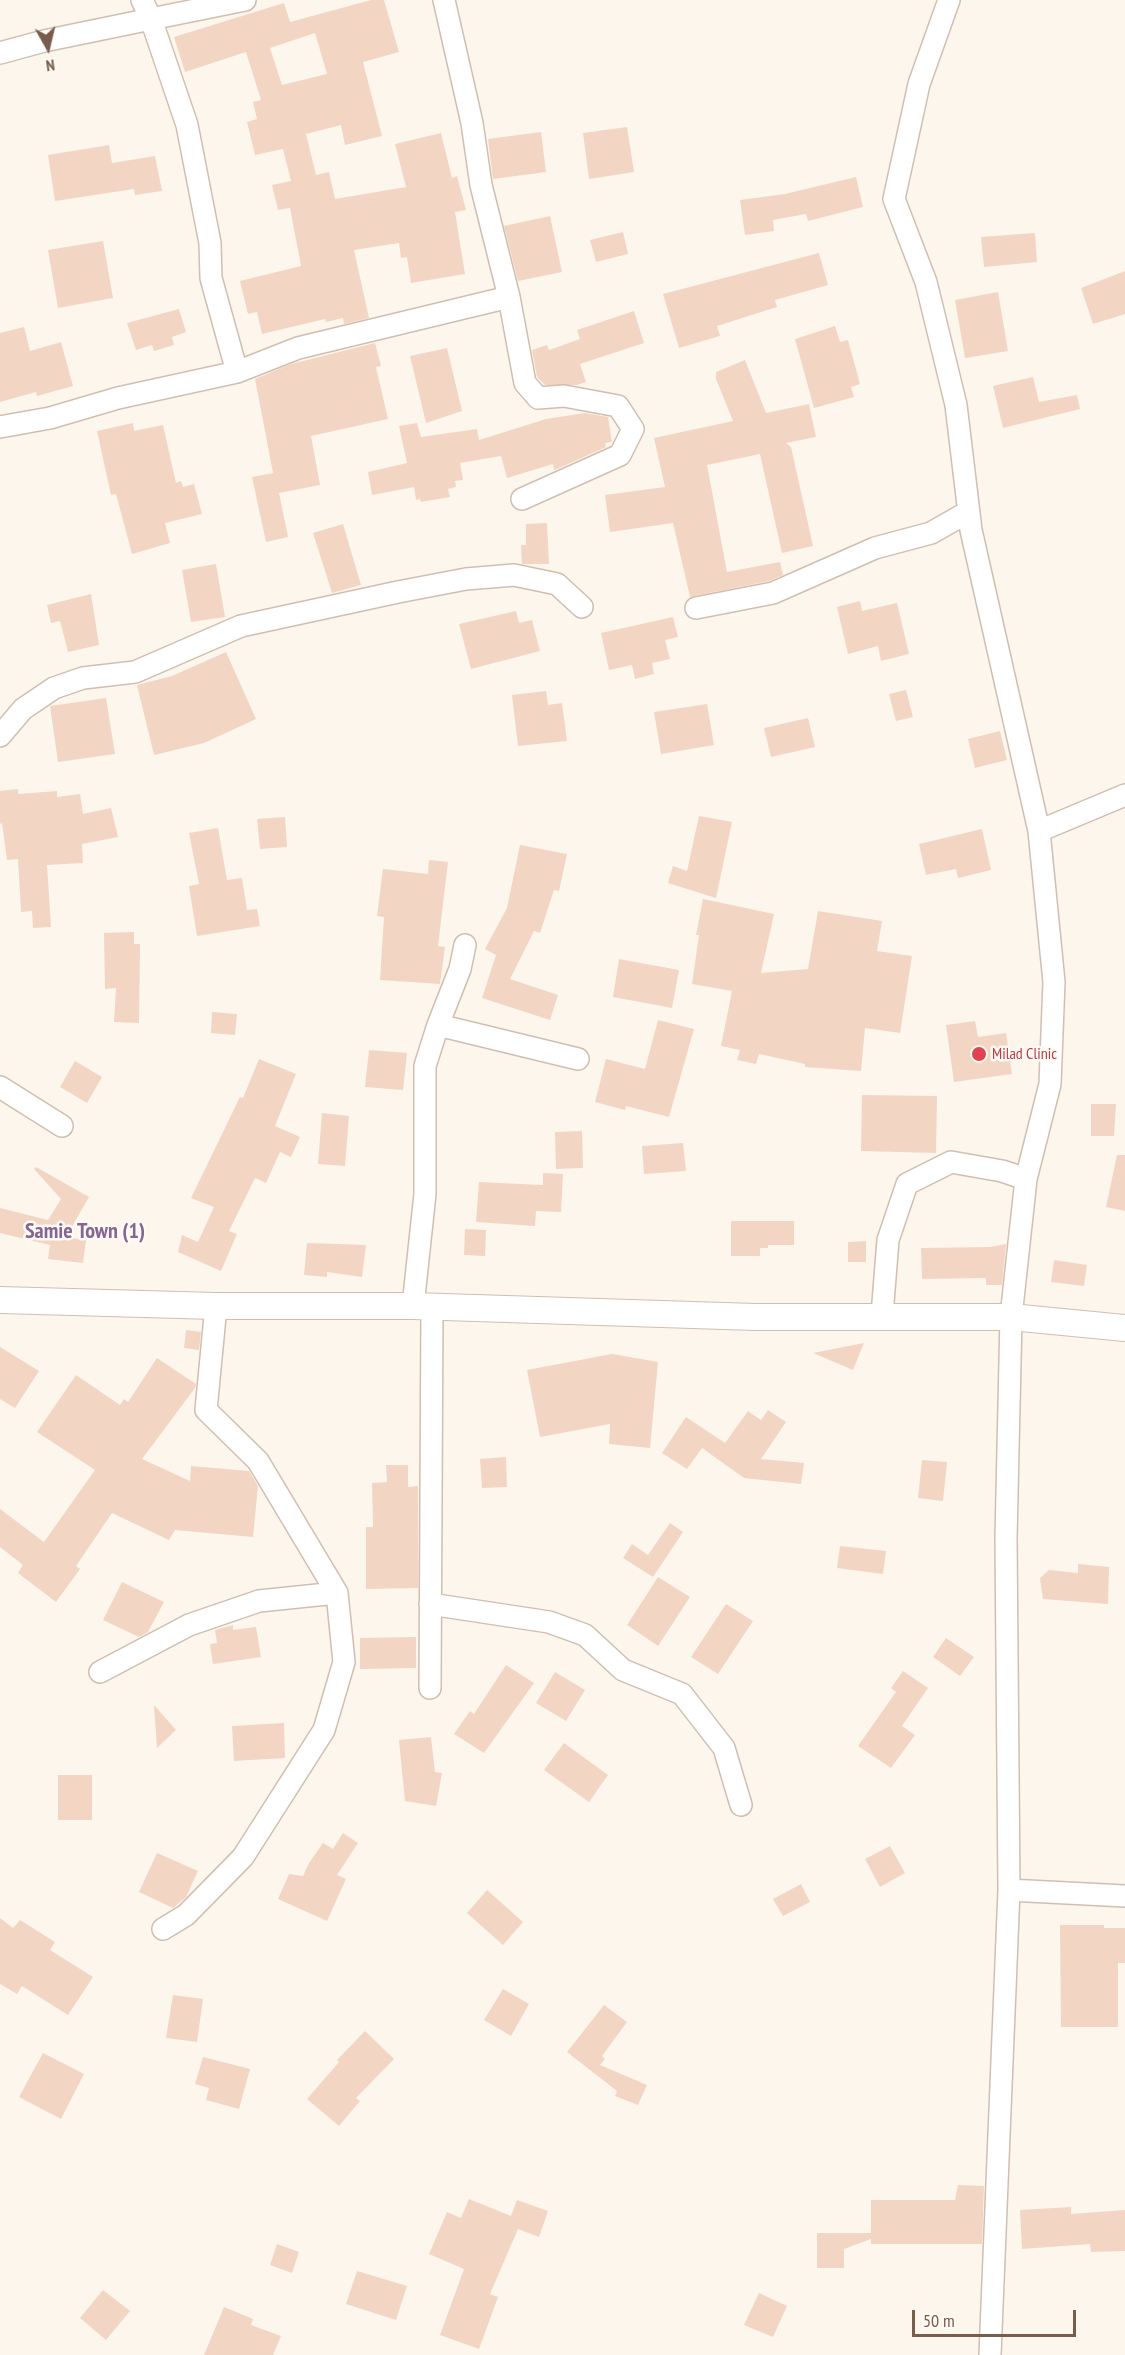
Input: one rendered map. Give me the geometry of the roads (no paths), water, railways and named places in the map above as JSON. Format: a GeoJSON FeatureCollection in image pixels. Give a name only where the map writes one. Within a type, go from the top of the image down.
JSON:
{"type":"FeatureCollection","features":[{"type":"Feature","properties":{"kind":"street"},"geometry":{"type":"LineString","coordinates":[[0,53],[146,10],[245,0]]}},
{"type":"Feature","properties":{"kind":"street"},"geometry":{"type":"LineString","coordinates":[[444,0],[472,123],[481,185],[509,297],[525,383],[538,398],[564,396],[618,406],[633,429],[620,455],[522,500]]}},
{"type":"Feature","properties":{"kind":"street"},"geometry":{"type":"LineString","coordinates":[[949,0],[919,84],[894,199],[926,282],[956,405],[968,512],[1039,831],[1054,982],[1050,1084],[1026,1179],[1011,1317],[1006,1538],[1009,1890],[990,2355]]}},
{"type":"Feature","properties":{"kind":"street"},"geometry":{"type":"LineString","coordinates":[[146,10],[187,125],[210,243],[211,278],[237,372]]}},
{"type":"Feature","properties":{"kind":"street"},"geometry":{"type":"LineString","coordinates":[[0,427],[50,418],[118,398],[237,372],[298,348],[509,297]]}},
{"type":"Feature","properties":{"kind":"street"},"geometry":{"type":"LineString","coordinates":[[696,608],[773,593],[875,548],[931,533],[968,512]]}},
{"type":"Feature","properties":{"kind":"street"},"geometry":{"type":"LineString","coordinates":[[0,736],[23,709],[54,688],[83,678],[135,672],[241,626],[466,579],[514,575],[557,584],[582,607]]}},
{"type":"Feature","properties":{"kind":"street"},"geometry":{"type":"LineString","coordinates":[[1039,831],[1125,795]]}},
{"type":"Feature","properties":{"kind":"street"},"geometry":{"type":"LineString","coordinates":[[430,1688],[423,1306],[425,1066],[460,969],[465,945]]}},
{"type":"Feature","properties":{"kind":"street"},"geometry":{"type":"LineString","coordinates":[[438,1025],[578,1059]]}},
{"type":"Feature","properties":{"kind":"street"},"geometry":{"type":"LineString","coordinates":[[0,1087],[62,1126]]}},
{"type":"Feature","properties":{"kind":"street"},"geometry":{"type":"LineString","coordinates":[[882,1315],[888,1240],[907,1184],[951,1162],[1002,1170],[1026,1179]]}},
{"type":"Feature","properties":{"kind":"street"},"geometry":{"type":"LineString","coordinates":[[0,1300],[216,1306],[423,1306],[755,1317],[882,1315],[1011,1317],[1125,1328]]}},
{"type":"Feature","properties":{"kind":"street"},"geometry":{"type":"LineString","coordinates":[[164,1929],[186,1916],[243,1857],[324,1730],[344,1662],[337,1593],[258,1461],[206,1410],[216,1306]]}},
{"type":"Feature","properties":{"kind":"street"},"geometry":{"type":"LineString","coordinates":[[100,1672],[189,1625],[259,1601],[337,1593]]}},
{"type":"Feature","properties":{"kind":"street"},"geometry":{"type":"LineString","coordinates":[[430,1604],[549,1622],[585,1635],[623,1670],[682,1694],[724,1748],[741,1804]]}},
{"type":"Feature","properties":{"kind":"street"},"geometry":{"type":"LineString","coordinates":[[1009,1890],[1125,1896]]}},
{"type":"Feature","properties":{"kind":"place","name":"Milad Clinic"},"geometry":{"type":"Point","coordinates":[979,1054]}},
{"type":"Feature","properties":{"kind":"district","name":"Samie Town (1)"},"geometry":{"type":"Point","coordinates":[85,1232]}}]}
